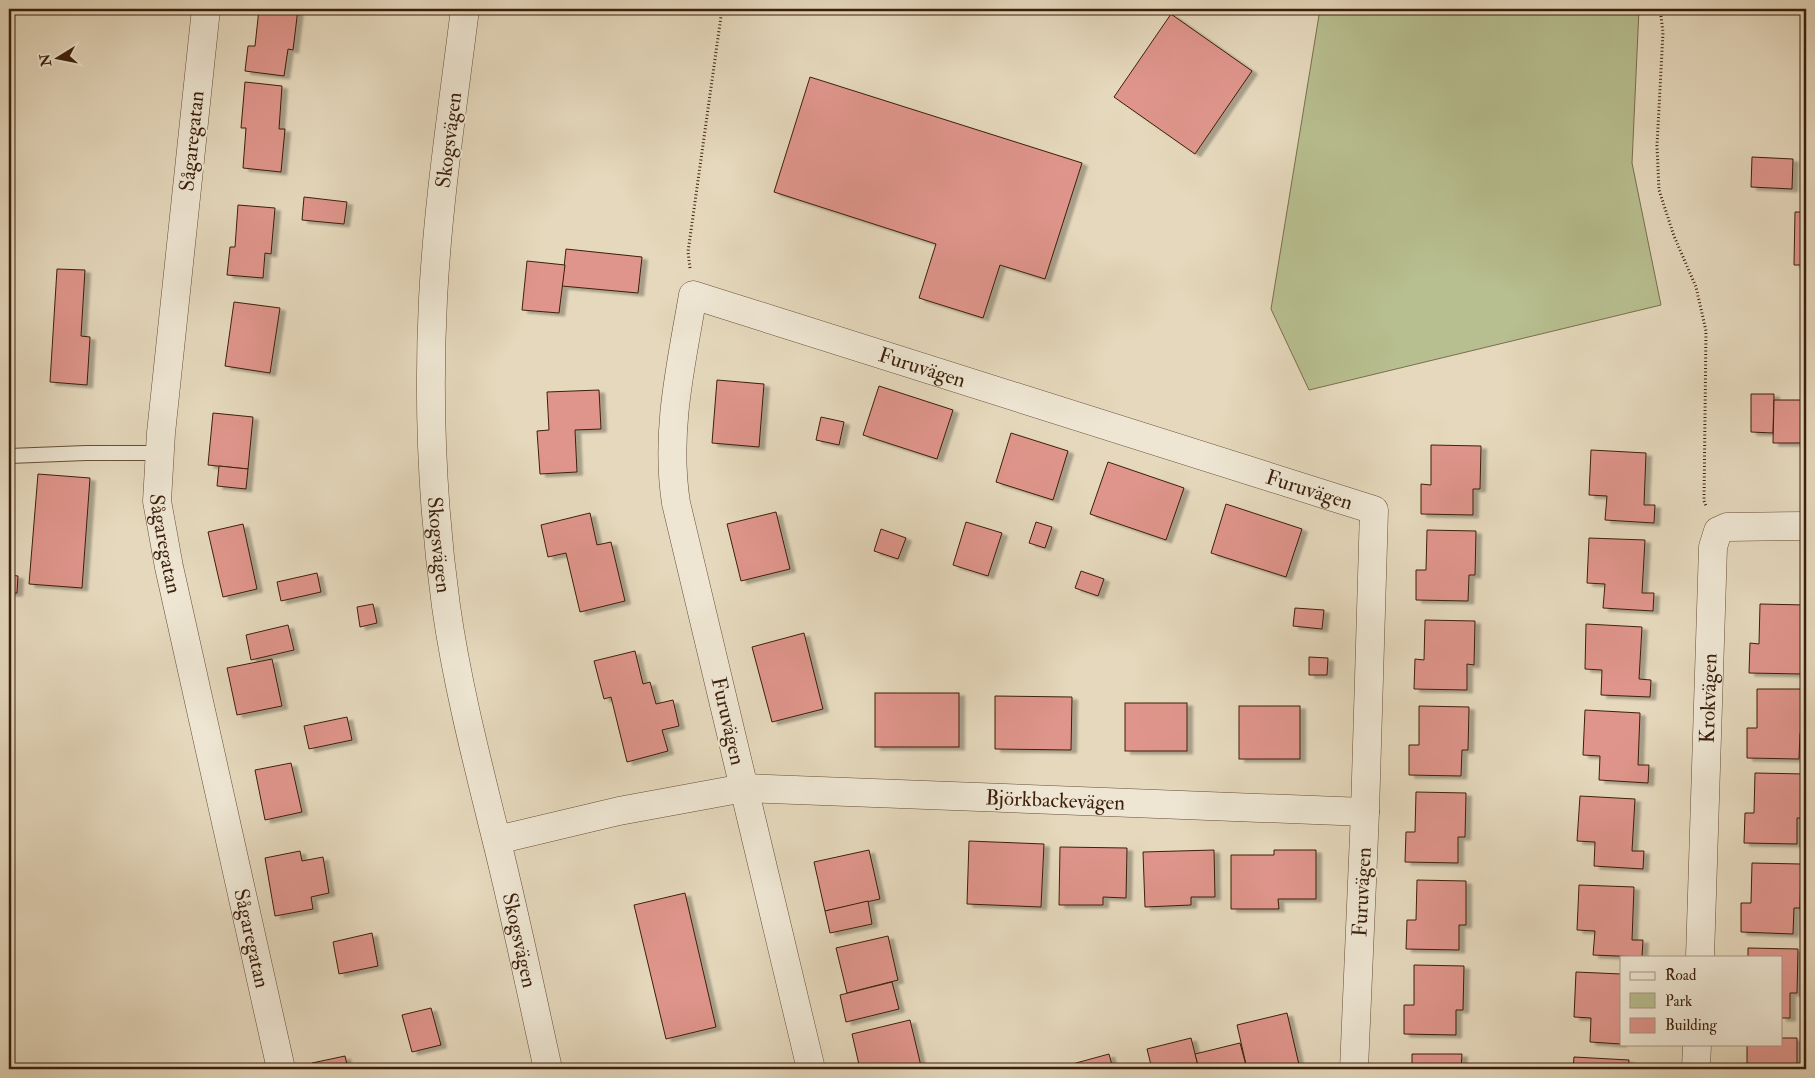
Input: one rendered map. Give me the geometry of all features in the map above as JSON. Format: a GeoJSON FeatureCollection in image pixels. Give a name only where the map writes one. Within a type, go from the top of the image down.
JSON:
{"type":"FeatureCollection","features":[{"type":"Feature","properties":{"kind":"street","name":"Sågaregatan"},"geometry":{"type":"LineString","coordinates":[[206,9],[160,453],[157,501],[169,567],[281,1069]]}},
{"type":"Feature","properties":{"kind":"street","name":"Skogsvägen"},"geometry":{"type":"LineString","coordinates":[[465,9],[433,300],[432,429],[435,493],[446,605],[465,716],[497,840],[548,1069]]}},
{"type":"Feature","properties":{"kind":"street","name":"Furuvägen"},"geometry":{"type":"LineString","coordinates":[[811,1069],[676,503],[672,477],[672,418],[693,296],[1374,510],[1366,812],[1354,1069]]}},
{"type":"Feature","properties":{"kind":"street"},"geometry":{"type":"LineString","coordinates":[[1718,532],[1727,527],[1806,526]]}},
{"type":"Feature","properties":{"kind":"street","name":"Krokvägen"},"geometry":{"type":"LineString","coordinates":[[1700,956],[1713,547],[1718,532]]}},
{"type":"Feature","properties":{"kind":"street","name":"Björkbackevägen"},"geometry":{"type":"LineString","coordinates":[[497,840],[619,811],[744,788],[1366,812]]}},
{"type":"Feature","properties":{"kind":"street"},"geometry":{"type":"LineString","coordinates":[[1696,1069],[1697,1046]]}},
{"type":"Feature","properties":{"kind":"lane"},"geometry":{"type":"LineString","coordinates":[[9,456],[160,453]]}},
{"type":"Feature","properties":{"kind":"path"},"geometry":{"type":"LineString","coordinates":[[693,296],[688,252],[722,9]]}},
{"type":"Feature","properties":{"kind":"path"},"geometry":{"type":"LineString","coordinates":[[1660,9],[1662,32],[1657,146],[1659,190],[1674,236],[1696,287],[1706,332],[1704,501],[1718,532]]}},
{"type":"Feature","properties":{"kind":"green space"},"geometry":{"type":"Polygon","coordinates":[[[1320,9],[1639,9],[1632,163],[1661,305],[1309,390],[1271,309],[1320,9]]]}},
{"type":"Feature","properties":{"kind":"building"},"geometry":{"type":"Polygon","coordinates":[[[259,9],[298,9],[293,50],[288,49],[284,76],[245,71],[248,46],[255,46],[259,9]]]}},
{"type":"Feature","properties":{"kind":"building"},"geometry":{"type":"Polygon","coordinates":[[[1171,14],[1252,71],[1195,154],[1114,97],[1171,14]]]}},
{"type":"Feature","properties":{"kind":"building"},"geometry":{"type":"Polygon","coordinates":[[[810,77],[1082,163],[1045,279],[1000,265],[983,318],[919,298],[936,244],[774,192],[810,77]]]}},
{"type":"Feature","properties":{"kind":"building"},"geometry":{"type":"Polygon","coordinates":[[[245,82],[282,86],[279,129],[285,129],[281,172],[243,168],[246,128],[241,128],[245,82]]]}},
{"type":"Feature","properties":{"kind":"building"},"geometry":{"type":"Polygon","coordinates":[[[1752,157],[1793,159],[1792,189],[1751,187],[1752,157]]]}},
{"type":"Feature","properties":{"kind":"building"},"geometry":{"type":"Polygon","coordinates":[[[304,197],[347,202],[344,224],[302,220],[304,197]]]}},
{"type":"Feature","properties":{"kind":"building"},"geometry":{"type":"Polygon","coordinates":[[[238,205],[275,208],[271,254],[265,253],[263,278],[227,275],[230,247],[235,247],[238,205]]]}},
{"type":"Feature","properties":{"kind":"building"},"geometry":{"type":"Polygon","coordinates":[[[1795,212],[1806,212],[1806,265],[1794,265],[1795,212]]]}},
{"type":"Feature","properties":{"kind":"building"},"geometry":{"type":"Polygon","coordinates":[[[566,249],[642,257],[638,293],[562,286],[566,249]]]}},
{"type":"Feature","properties":{"kind":"building"},"geometry":{"type":"Polygon","coordinates":[[[527,261],[565,265],[559,313],[522,310],[527,261]]]}},
{"type":"Feature","properties":{"kind":"building"},"geometry":{"type":"Polygon","coordinates":[[[57,269],[85,270],[81,336],[90,337],[87,385],[50,382],[57,269]]]}},
{"type":"Feature","properties":{"kind":"building"},"geometry":{"type":"Polygon","coordinates":[[[234,302],[280,308],[270,373],[225,366],[234,302]]]}},
{"type":"Feature","properties":{"kind":"building"},"geometry":{"type":"Polygon","coordinates":[[[717,380],[764,384],[759,447],[712,443],[717,380]]]}},
{"type":"Feature","properties":{"kind":"building"},"geometry":{"type":"Polygon","coordinates":[[[879,386],[953,410],[937,459],[863,435],[879,386]]]}},
{"type":"Feature","properties":{"kind":"building"},"geometry":{"type":"Polygon","coordinates":[[[599,390],[601,429],[575,430],[577,472],[540,474],[537,431],[549,430],[547,392],[599,390]]]}},
{"type":"Feature","properties":{"kind":"building"},"geometry":{"type":"Polygon","coordinates":[[[1751,394],[1774,394],[1773,433],[1751,432],[1751,394]]]}},
{"type":"Feature","properties":{"kind":"building"},"geometry":{"type":"Polygon","coordinates":[[[1774,400],[1805,400],[1806,443],[1773,443],[1774,400]]]}},
{"type":"Feature","properties":{"kind":"building"},"geometry":{"type":"Polygon","coordinates":[[[213,413],[253,417],[248,469],[208,465],[213,413]]]}},
{"type":"Feature","properties":{"kind":"building"},"geometry":{"type":"Polygon","coordinates":[[[821,417],[844,422],[839,445],[816,440],[821,417]]]}},
{"type":"Feature","properties":{"kind":"building"},"geometry":{"type":"Polygon","coordinates":[[[1011,433],[1068,451],[1053,500],[996,482],[1011,433]]]}},
{"type":"Feature","properties":{"kind":"building"},"geometry":{"type":"Polygon","coordinates":[[[1431,445],[1481,446],[1480,489],[1473,489],[1473,515],[1421,514],[1421,484],[1431,485],[1431,445]]]}},
{"type":"Feature","properties":{"kind":"building"},"geometry":{"type":"Polygon","coordinates":[[[1591,450],[1646,453],[1644,505],[1655,505],[1654,523],[1605,520],[1607,496],[1589,495],[1591,450]]]}},
{"type":"Feature","properties":{"kind":"building"},"geometry":{"type":"Polygon","coordinates":[[[1108,462],[1184,488],[1166,540],[1090,514],[1108,462]]]}},
{"type":"Feature","properties":{"kind":"building"},"geometry":{"type":"Polygon","coordinates":[[[219,466],[248,469],[246,489],[217,486],[219,466]]]}},
{"type":"Feature","properties":{"kind":"building"},"geometry":{"type":"Polygon","coordinates":[[[38,474],[90,478],[82,588],[29,584],[38,474]]]}},
{"type":"Feature","properties":{"kind":"building"},"geometry":{"type":"Polygon","coordinates":[[[1226,504],[1302,529],[1286,577],[1211,553],[1226,504]]]}},
{"type":"Feature","properties":{"kind":"building"},"geometry":{"type":"Polygon","coordinates":[[[776,512],[790,569],[741,581],[727,524],[776,512]]]}},
{"type":"Feature","properties":{"kind":"building"},"geometry":{"type":"Polygon","coordinates":[[[590,513],[597,545],[611,542],[625,601],[580,612],[566,553],[548,557],[541,525],[590,513]]]}},
{"type":"Feature","properties":{"kind":"building"},"geometry":{"type":"Polygon","coordinates":[[[966,522],[1002,533],[988,576],[953,565],[966,522]]]}},
{"type":"Feature","properties":{"kind":"building"},"geometry":{"type":"Polygon","coordinates":[[[1036,522],[1052,527],[1045,548],[1029,543],[1036,522]]]}},
{"type":"Feature","properties":{"kind":"building"},"geometry":{"type":"Polygon","coordinates":[[[243,524],[257,589],[223,597],[208,532],[243,524]]]}},
{"type":"Feature","properties":{"kind":"building"},"geometry":{"type":"Polygon","coordinates":[[[881,529],[906,538],[898,559],[874,551],[881,529]]]}},
{"type":"Feature","properties":{"kind":"building"},"geometry":{"type":"Polygon","coordinates":[[[1427,530],[1476,531],[1475,575],[1469,575],[1468,601],[1416,600],[1416,570],[1426,570],[1427,530]]]}},
{"type":"Feature","properties":{"kind":"building"},"geometry":{"type":"Polygon","coordinates":[[[1589,538],[1645,540],[1642,593],[1654,593],[1653,611],[1603,608],[1605,584],[1587,583],[1589,538]]]}},
{"type":"Feature","properties":{"kind":"building"},"geometry":{"type":"Polygon","coordinates":[[[1081,571],[1104,579],[1098,596],[1075,588],[1081,571]]]}},
{"type":"Feature","properties":{"kind":"building"},"geometry":{"type":"Polygon","coordinates":[[[317,573],[321,592],[281,601],[277,582],[317,573]]]}},
{"type":"Feature","properties":{"kind":"building"},"geometry":{"type":"Polygon","coordinates":[[[9,575],[18,576],[17,593],[9,593],[9,575]]]}},
{"type":"Feature","properties":{"kind":"building"},"geometry":{"type":"Polygon","coordinates":[[[373,604],[377,623],[360,627],[357,607],[373,604]]]}},
{"type":"Feature","properties":{"kind":"building"},"geometry":{"type":"Polygon","coordinates":[[[1760,604],[1806,605],[1806,649],[1802,648],[1802,674],[1749,673],[1750,643],[1759,644],[1760,604]]]}},
{"type":"Feature","properties":{"kind":"building"},"geometry":{"type":"Polygon","coordinates":[[[1295,608],[1324,610],[1322,629],[1293,626],[1295,608]]]}},
{"type":"Feature","properties":{"kind":"building"},"geometry":{"type":"Polygon","coordinates":[[[1425,620],[1475,621],[1474,665],[1467,664],[1467,690],[1414,689],[1415,659],[1424,660],[1425,620]]]}},
{"type":"Feature","properties":{"kind":"building"},"geometry":{"type":"Polygon","coordinates":[[[1586,624],[1642,627],[1639,679],[1651,680],[1650,697],[1601,695],[1602,670],[1585,669],[1586,624]]]}},
{"type":"Feature","properties":{"kind":"building"},"geometry":{"type":"Polygon","coordinates":[[[288,625],[294,650],[251,660],[246,635],[288,625]]]}},
{"type":"Feature","properties":{"kind":"building"},"geometry":{"type":"Polygon","coordinates":[[[804,633],[823,709],[772,722],[752,647],[804,633]]]}},
{"type":"Feature","properties":{"kind":"building"},"geometry":{"type":"Polygon","coordinates":[[[635,651],[643,684],[650,682],[656,704],[673,700],[679,726],[662,730],[668,751],[627,762],[611,697],[604,699],[594,661],[635,651]]]}},
{"type":"Feature","properties":{"kind":"building"},"geometry":{"type":"Polygon","coordinates":[[[1309,657],[1328,658],[1327,675],[1309,675],[1309,657]]]}},
{"type":"Feature","properties":{"kind":"building"},"geometry":{"type":"Polygon","coordinates":[[[272,659],[282,706],[237,715],[227,668],[272,659]]]}},
{"type":"Feature","properties":{"kind":"building"},"geometry":{"type":"Polygon","coordinates":[[[1757,689],[1806,689],[1806,733],[1800,733],[1799,759],[1747,758],[1747,728],[1757,728],[1757,689]]]}},
{"type":"Feature","properties":{"kind":"building"},"geometry":{"type":"Polygon","coordinates":[[[875,693],[959,693],[959,747],[875,747],[875,693]]]}},
{"type":"Feature","properties":{"kind":"building"},"geometry":{"type":"Polygon","coordinates":[[[995,696],[1072,697],[1071,750],[995,749],[995,696]]]}},
{"type":"Feature","properties":{"kind":"building"},"geometry":{"type":"Polygon","coordinates":[[[1125,703],[1187,703],[1187,751],[1125,751],[1125,703]]]}},
{"type":"Feature","properties":{"kind":"building"},"geometry":{"type":"Polygon","coordinates":[[[1239,706],[1300,706],[1300,759],[1239,759],[1239,706]]]}},
{"type":"Feature","properties":{"kind":"building"},"geometry":{"type":"Polygon","coordinates":[[[1419,706],[1469,707],[1468,750],[1462,750],[1461,776],[1409,775],[1409,745],[1419,745],[1419,706]]]}},
{"type":"Feature","properties":{"kind":"building"},"geometry":{"type":"Polygon","coordinates":[[[1585,710],[1640,713],[1638,765],[1649,765],[1648,783],[1599,780],[1600,756],[1583,755],[1585,710]]]}},
{"type":"Feature","properties":{"kind":"building"},"geometry":{"type":"Polygon","coordinates":[[[347,717],[352,740],[309,749],[304,726],[347,717]]]}},
{"type":"Feature","properties":{"kind":"building"},"geometry":{"type":"Polygon","coordinates":[[[291,763],[302,812],[265,820],[255,770],[291,763]]]}},
{"type":"Feature","properties":{"kind":"building"},"geometry":{"type":"Polygon","coordinates":[[[1755,773],[1805,774],[1804,818],[1797,818],[1797,844],[1744,843],[1745,813],[1754,813],[1755,773]]]}},
{"type":"Feature","properties":{"kind":"building"},"geometry":{"type":"Polygon","coordinates":[[[1416,792],[1466,793],[1465,837],[1458,837],[1458,863],[1405,862],[1406,832],[1415,832],[1416,792]]]}},
{"type":"Feature","properties":{"kind":"building"},"geometry":{"type":"Polygon","coordinates":[[[1580,796],[1635,799],[1632,851],[1644,851],[1643,869],[1594,866],[1595,842],[1577,841],[1580,796]]]}},
{"type":"Feature","properties":{"kind":"building"},"geometry":{"type":"Polygon","coordinates":[[[969,841],[1044,844],[1041,907],[967,904],[969,841]]]}},
{"type":"Feature","properties":{"kind":"building"},"geometry":{"type":"Polygon","coordinates":[[[1060,847],[1127,848],[1126,898],[1103,897],[1103,905],[1059,905],[1060,847]]]}},
{"type":"Feature","properties":{"kind":"building"},"geometry":{"type":"Polygon","coordinates":[[[869,850],[880,899],[825,911],[814,862],[869,850]]]}},
{"type":"Feature","properties":{"kind":"building"},"geometry":{"type":"Polygon","coordinates":[[[1214,850],[1215,897],[1191,897],[1191,905],[1145,907],[1143,852],[1214,850]]]}},
{"type":"Feature","properties":{"kind":"building"},"geometry":{"type":"Polygon","coordinates":[[[1274,850],[1316,850],[1316,899],[1278,899],[1279,909],[1231,909],[1231,855],[1274,855],[1274,850]]]}},
{"type":"Feature","properties":{"kind":"building"},"geometry":{"type":"Polygon","coordinates":[[[300,851],[302,861],[323,857],[329,893],[311,897],[313,909],[275,916],[265,858],[300,851]]]}},
{"type":"Feature","properties":{"kind":"building"},"geometry":{"type":"Polygon","coordinates":[[[1752,863],[1801,864],[1800,908],[1794,908],[1793,934],[1741,932],[1741,903],[1751,903],[1752,863]]]}},
{"type":"Feature","properties":{"kind":"building"},"geometry":{"type":"Polygon","coordinates":[[[1417,880],[1466,881],[1466,925],[1459,925],[1459,950],[1406,949],[1407,920],[1416,920],[1417,880]]]}},
{"type":"Feature","properties":{"kind":"building"},"geometry":{"type":"Polygon","coordinates":[[[1579,885],[1634,887],[1632,940],[1643,940],[1642,956],[1593,955],[1595,931],[1577,930],[1579,885]]]}},
{"type":"Feature","properties":{"kind":"building"},"geometry":{"type":"Polygon","coordinates":[[[685,893],[716,1027],[666,1039],[634,905],[685,893]]]}},
{"type":"Feature","properties":{"kind":"building"},"geometry":{"type":"Polygon","coordinates":[[[868,901],[872,924],[830,933],[825,911],[868,901]]]}},
{"type":"Feature","properties":{"kind":"building"},"geometry":{"type":"Polygon","coordinates":[[[372,933],[378,966],[339,974],[333,942],[372,933]]]}},
{"type":"Feature","properties":{"kind":"building"},"geometry":{"type":"Polygon","coordinates":[[[888,936],[898,980],[847,993],[836,948],[888,936]]]}},
{"type":"Feature","properties":{"kind":"building"},"geometry":{"type":"Polygon","coordinates":[[[1748,948],[1798,949],[1797,993],[1790,993],[1790,1018],[1782,1018],[1782,956],[1748,956],[1748,948]]]}},
{"type":"Feature","properties":{"kind":"building"},"geometry":{"type":"Polygon","coordinates":[[[1414,965],[1464,966],[1463,1010],[1456,1010],[1456,1035],[1404,1034],[1404,1005],[1414,1005],[1414,965]]]}},
{"type":"Feature","properties":{"kind":"building"},"geometry":{"type":"Polygon","coordinates":[[[1576,972],[1620,974],[1620,1044],[1590,1042],[1591,1018],[1574,1017],[1576,972]]]}},
{"type":"Feature","properties":{"kind":"building"},"geometry":{"type":"Polygon","coordinates":[[[892,982],[899,1009],[846,1022],[840,995],[892,982]]]}},
{"type":"Feature","properties":{"kind":"building"},"geometry":{"type":"Polygon","coordinates":[[[431,1008],[441,1045],[412,1052],[402,1015],[431,1008]]]}},
{"type":"Feature","properties":{"kind":"building"},"geometry":{"type":"Polygon","coordinates":[[[1287,1013],[1300,1069],[1247,1069],[1237,1025],[1287,1013]]]}},
{"type":"Feature","properties":{"kind":"building"},"geometry":{"type":"Polygon","coordinates":[[[910,1020],[921,1066],[912,1069],[860,1069],[852,1034],[910,1020]]]}},
{"type":"Feature","properties":{"kind":"building"},"geometry":{"type":"Polygon","coordinates":[[[1191,1038],[1199,1069],[1152,1069],[1147,1049],[1191,1038]]]}},
{"type":"Feature","properties":{"kind":"building"},"geometry":{"type":"Polygon","coordinates":[[[1782,1038],[1797,1038],[1797,1069],[1747,1069],[1747,1046],[1782,1046],[1782,1038]]]}},
{"type":"Feature","properties":{"kind":"building"},"geometry":{"type":"Polygon","coordinates":[[[1240,1043],[1247,1069],[1199,1069],[1195,1054],[1240,1043]]]}},
{"type":"Feature","properties":{"kind":"building"},"geometry":{"type":"Polygon","coordinates":[[[1109,1054],[1113,1069],[1066,1069],[1065,1066],[1109,1054]]]}},
{"type":"Feature","properties":{"kind":"building"},"geometry":{"type":"Polygon","coordinates":[[[1412,1054],[1462,1054],[1461,1069],[1412,1069],[1412,1054]]]}},
{"type":"Feature","properties":{"kind":"building"},"geometry":{"type":"Polygon","coordinates":[[[345,1056],[348,1069],[313,1069],[312,1063],[345,1056]]]}},
{"type":"Feature","properties":{"kind":"building"},"geometry":{"type":"Polygon","coordinates":[[[1574,1057],[1629,1060],[1628,1069],[1573,1069],[1574,1057]]]}}]}
